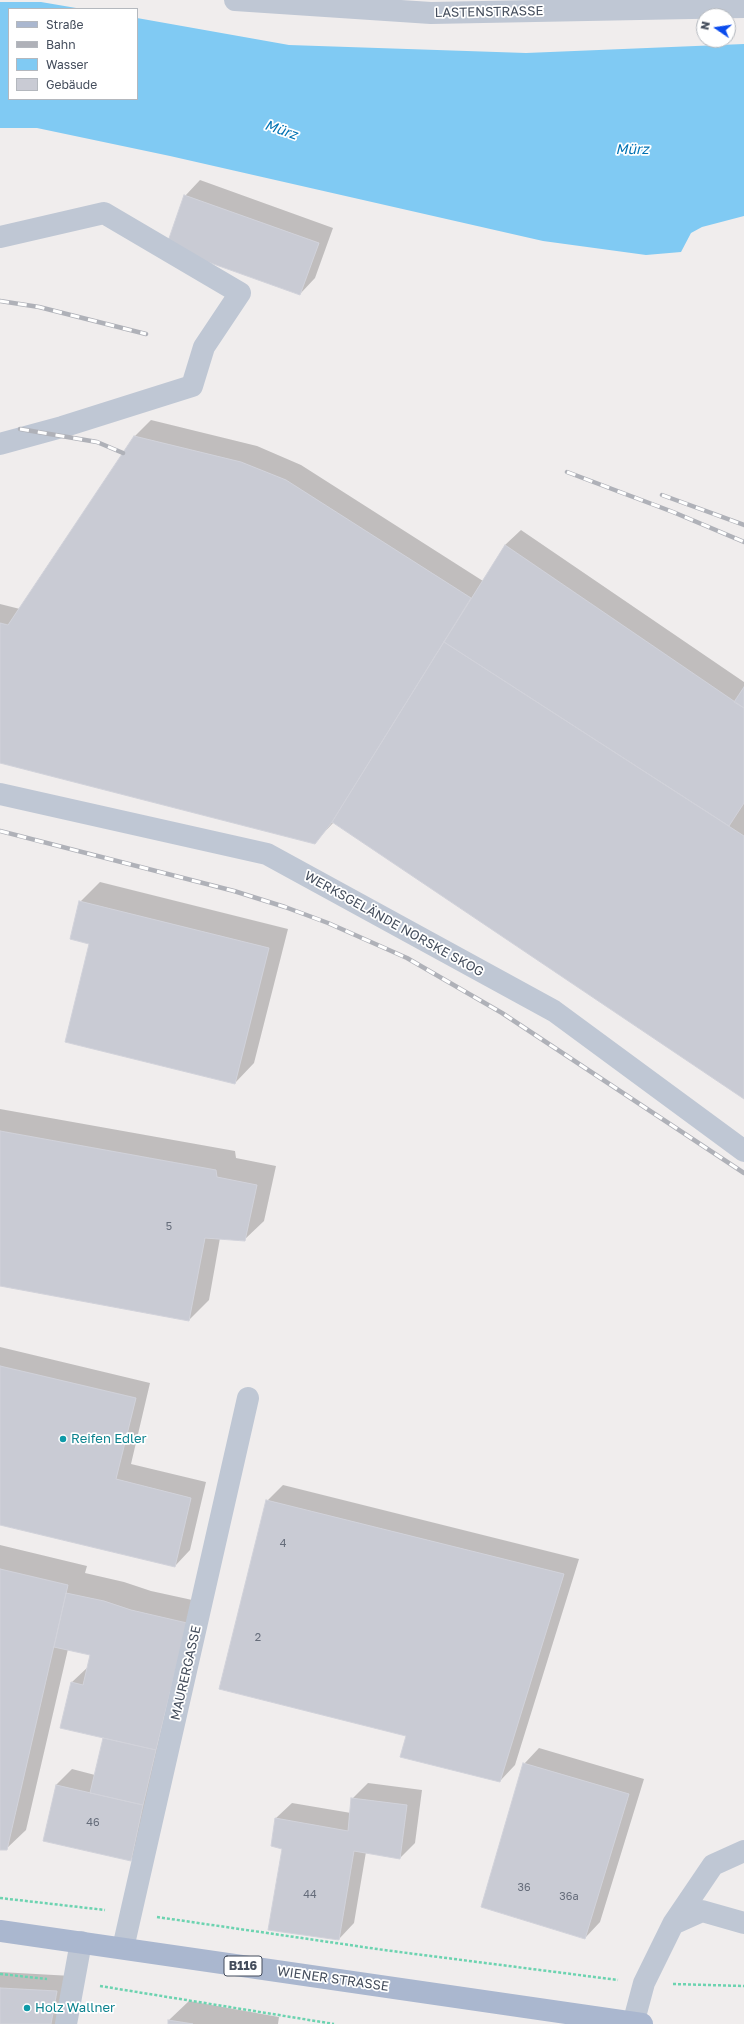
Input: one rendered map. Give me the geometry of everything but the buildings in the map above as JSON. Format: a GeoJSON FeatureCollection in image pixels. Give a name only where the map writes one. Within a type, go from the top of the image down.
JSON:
{"type":"FeatureCollection","features":[{"type":"Feature","properties":{"kind":"main road","name":"WIENER STRASSE"},"geometry":{"type":"LineString","coordinates":[[0,1931],[636,2024]]}},
{"type":"Feature","properties":{"kind":"street","name":"LASTENSTRASSE"},"geometry":{"type":"LineString","coordinates":[[235,0],[431,14],[744,7]]}},
{"type":"Feature","properties":{"kind":"street"},"geometry":{"type":"LineString","coordinates":[[0,237],[104,213],[240,293],[204,347],[192,386],[62,427],[0,444]]}},
{"type":"Feature","properties":{"kind":"street","name":"WERKSGELÄNDE NORSKE SKOG"},"geometry":{"type":"LineString","coordinates":[[0,794],[267,854],[554,1011],[744,1151]]}},
{"type":"Feature","properties":{"kind":"street","name":"MAURERGASSE"},"geometry":{"type":"LineString","coordinates":[[123,1948],[248,1398]]}},
{"type":"Feature","properties":{"kind":"street"},"geometry":{"type":"LineString","coordinates":[[636,2024],[644,1983],[673,1924],[713,1865],[744,1851]]}},
{"type":"Feature","properties":{"kind":"street"},"geometry":{"type":"LineString","coordinates":[[673,1924],[702,1911],[744,1923]]}},
{"type":"Feature","properties":{"kind":"street"},"geometry":{"type":"LineString","coordinates":[[66,2024],[81,1942]]}},
{"type":"Feature","properties":{"kind":"path"},"geometry":{"type":"LineString","coordinates":[[0,1898],[131,1913],[384,1950],[644,1983],[744,1986]]}},
{"type":"Feature","properties":{"kind":"path"},"geometry":{"type":"LineString","coordinates":[[0,1974],[73,1982],[334,2024]]}},
{"type":"Feature","properties":{"kind":"water","name":"Mürz"},"geometry":{"type":"Polygon","coordinates":[[[0,2],[41,2],[76,8],[8,8],[8,100],[138,100],[138,18],[289,45],[526,53],[696,46],[696,48],[736,48],[736,44],[744,44],[744,216],[702,227],[691,233],[681,252],[646,255],[543,241],[170,156],[37,128],[0,128],[0,2]]]}},
{"type":"Feature","properties":{"kind":"railway"},"geometry":{"type":"LineString","coordinates":[[0,301],[39,307],[146,334]]}},
{"type":"Feature","properties":{"kind":"railway"},"geometry":{"type":"LineString","coordinates":[[20,429],[97,442],[123,453]]}},
{"type":"Feature","properties":{"kind":"railway"},"geometry":{"type":"LineString","coordinates":[[567,472],[673,512],[744,542]]}},
{"type":"Feature","properties":{"kind":"railway"},"geometry":{"type":"LineString","coordinates":[[662,495],[744,525]]}},
{"type":"Feature","properties":{"kind":"railway"},"geometry":{"type":"LineString","coordinates":[[0,831],[234,891],[285,907],[328,923],[407,958],[502,1013],[744,1173]]}},
{"type":"Feature","properties":{"kind":"place","name":"Reifen Edler"},"geometry":{"type":"Point","coordinates":[63,1439]}},
{"type":"Feature","properties":{"kind":"place","name":"Holz Wallner"},"geometry":{"type":"Point","coordinates":[27,2008]}}]}
